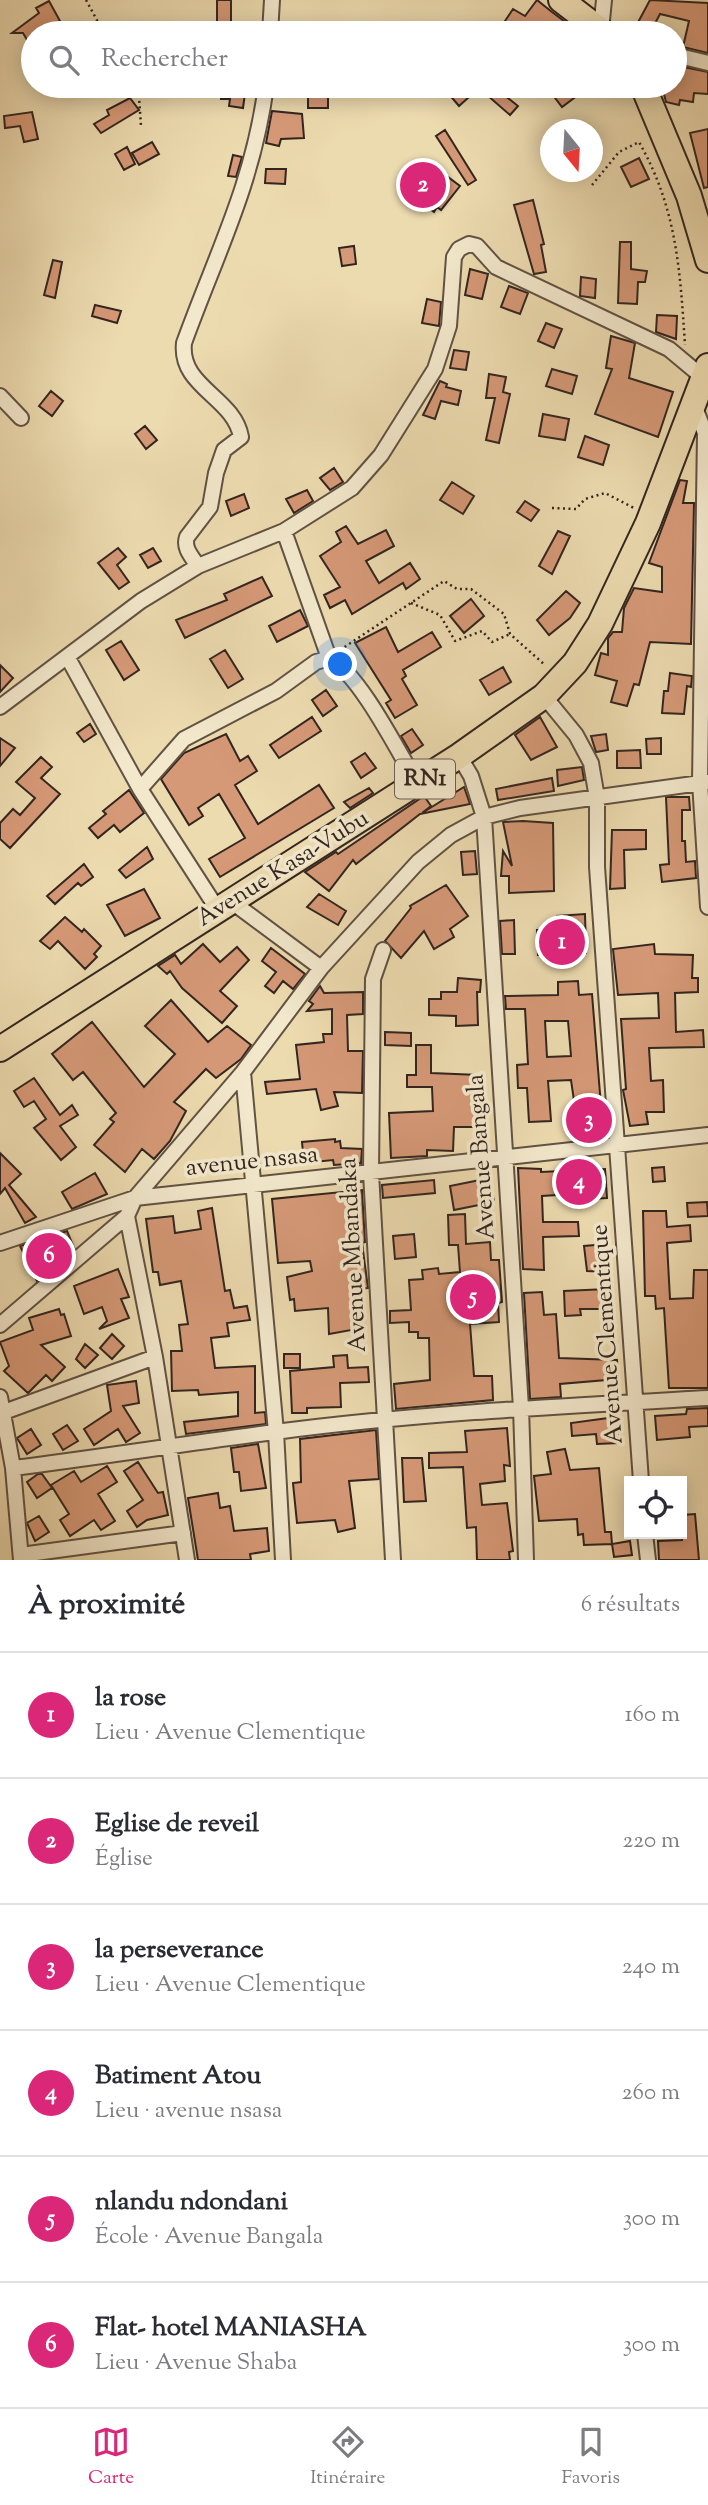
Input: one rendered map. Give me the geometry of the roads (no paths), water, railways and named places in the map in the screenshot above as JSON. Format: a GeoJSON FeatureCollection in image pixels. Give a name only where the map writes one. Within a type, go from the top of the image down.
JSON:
{"type":"FeatureCollection","features":[{"type":"Feature","properties":{"kind":"highway"},"geometry":{"type":"LineString","coordinates":[[561,0],[589,21]]}},
{"type":"Feature","properties":{"kind":"highway"},"geometry":{"type":"LineString","coordinates":[[648,98],[689,196],[708,260]]}},
{"type":"Feature","properties":{"kind":"highway","name":"Avenue Kasa-Vubu"},"geometry":{"type":"LineString","coordinates":[[0,1049],[460,756],[544,696],[565,674],[600,624],[654,507],[694,404],[700,369]]}},
{"type":"Feature","properties":{"kind":"street"},"geometry":{"type":"LineString","coordinates":[[271,21],[272,0]]}},
{"type":"Feature","properties":{"kind":"street"},"geometry":{"type":"LineString","coordinates":[[603,21],[604,0]]}},
{"type":"Feature","properties":{"kind":"street"},"geometry":{"type":"LineString","coordinates":[[687,58],[708,63]]}},
{"type":"Feature","properties":{"kind":"street"},"geometry":{"type":"LineString","coordinates":[[198,566],[188,552],[185,543],[187,537],[210,507],[216,473],[224,450],[241,437],[220,402],[188,370],[184,362],[184,343],[230,231],[250,173],[265,98]]}},
{"type":"Feature","properties":{"kind":"street"},"geometry":{"type":"LineString","coordinates":[[0,707],[141,601],[198,566],[284,530],[352,488],[381,455],[410,413],[435,369],[449,326],[454,257],[459,249],[469,244],[477,246],[496,267],[647,338],[700,369]]}},
{"type":"Feature","properties":{"kind":"street"},"geometry":{"type":"LineString","coordinates":[[0,396],[21,418]]}},
{"type":"Feature","properties":{"kind":"street"},"geometry":{"type":"LineString","coordinates":[[694,404],[705,433],[704,782],[708,907]]}},
{"type":"Feature","properties":{"kind":"street"},"geometry":{"type":"LineString","coordinates":[[284,530],[329,658]]}},
{"type":"Feature","properties":{"kind":"street"},"geometry":{"type":"LineString","coordinates":[[68,658],[140,789],[225,906],[321,968]]}},
{"type":"Feature","properties":{"kind":"street"},"geometry":{"type":"LineString","coordinates":[[140,789],[184,739],[276,691],[316,662],[329,658],[339,663],[368,702],[417,783]]}},
{"type":"Feature","properties":{"kind":"street","name":"Avenue Clementique"},"geometry":{"type":"LineString","coordinates":[[544,696],[584,748],[591,763],[597,798],[597,867],[619,1145],[641,1476]]}},
{"type":"Feature","properties":{"kind":"street","name":"Avenue Bangala"},"geometry":{"type":"LineString","coordinates":[[460,756],[471,776],[484,817],[491,969],[521,1408],[526,1560]]}},
{"type":"Feature","properties":{"kind":"street"},"geometry":{"type":"LineString","coordinates":[[0,1325],[127,1216],[135,1198],[243,1072],[321,968],[418,862],[451,835],[484,817],[558,801],[704,782]]}},
{"type":"Feature","properties":{"kind":"street","name":"Avenue Mbandaka"},"geometry":{"type":"LineString","coordinates":[[383,950],[373,979],[371,1173],[393,1560]]}},
{"type":"Feature","properties":{"kind":"street"},"geometry":{"type":"LineString","coordinates":[[243,1072],[276,1432],[283,1560]]}},
{"type":"Feature","properties":{"kind":"street","name":"avenue nsasa"},"geometry":{"type":"LineString","coordinates":[[0,1243],[135,1198],[708,1135]]}},
{"type":"Feature","properties":{"kind":"street"},"geometry":{"type":"LineString","coordinates":[[127,1216],[155,1357],[187,1560]]}},
{"type":"Feature","properties":{"kind":"street"},"geometry":{"type":"LineString","coordinates":[[4,1412],[155,1357]]}},
{"type":"Feature","properties":{"kind":"street"},"geometry":{"type":"LineString","coordinates":[[0,1397],[13,1468],[21,1557],[183,1533]]}},
{"type":"Feature","properties":{"kind":"street"},"geometry":{"type":"LineString","coordinates":[[13,1468],[171,1449],[276,1432],[521,1408],[708,1398]]}},
{"type":"Feature","properties":{"kind":"street"},"geometry":{"type":"LineString","coordinates":[[646,1539],[648,1560]]}},
{"type":"Feature","properties":{"kind":"place","name":"Eglise de reveil"},"geometry":{"type":"Point","coordinates":[423,185]}},
{"type":"Feature","properties":{"kind":"place","name":"la rose"},"geometry":{"type":"Point","coordinates":[562,942]}},
{"type":"Feature","properties":{"kind":"place","name":"la perseverance"},"geometry":{"type":"Point","coordinates":[589,1120]}},
{"type":"Feature","properties":{"kind":"place","name":"Batiment Atou"},"geometry":{"type":"Point","coordinates":[579,1182]}},
{"type":"Feature","properties":{"kind":"place","name":"Flat- hotel MANIASHA"},"geometry":{"type":"Point","coordinates":[49,1256]}},
{"type":"Feature","properties":{"kind":"place","name":"nlandu ndondani"},"geometry":{"type":"Point","coordinates":[473,1297]}}]}
